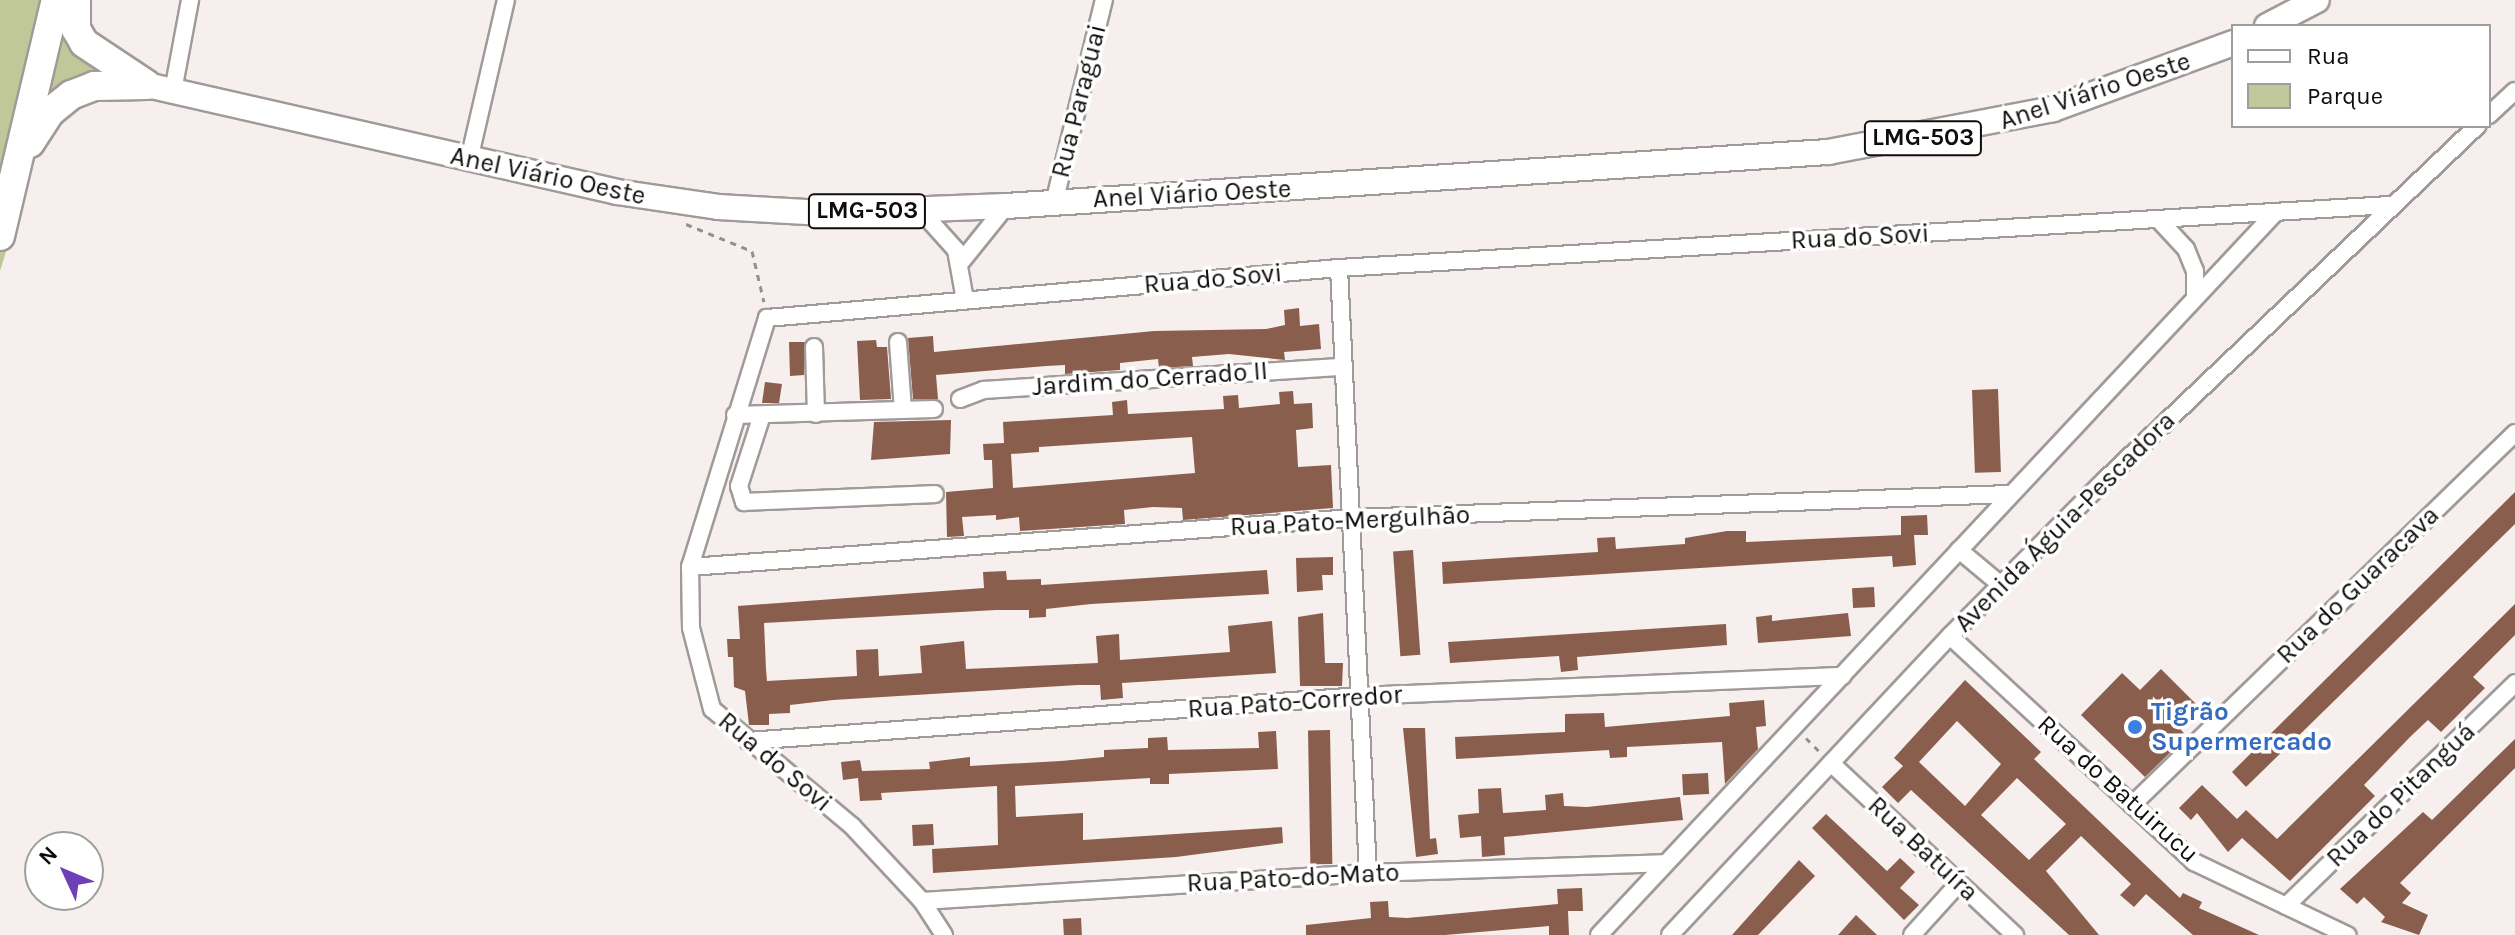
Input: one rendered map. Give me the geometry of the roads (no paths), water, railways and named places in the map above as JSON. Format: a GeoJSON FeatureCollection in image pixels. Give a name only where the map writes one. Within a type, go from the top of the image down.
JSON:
{"type":"FeatureCollection","features":[{"type":"Feature","properties":{"kind":"highway"},"geometry":{"type":"LineString","coordinates":[[0,236],[56,0]]}},
{"type":"Feature","properties":{"kind":"highway"},"geometry":{"type":"LineString","coordinates":[[76,0],[76,29],[84,43],[160,88]]}},
{"type":"Feature","properties":{"kind":"highway"},"geometry":{"type":"LineString","coordinates":[[11,188],[37,128],[71,95],[94,86],[160,88]]}},
{"type":"Feature","properties":{"kind":"main road"},"geometry":{"type":"LineString","coordinates":[[2271,24],[2317,0]]}},
{"type":"Feature","properties":{"kind":"main road","name":"Anel Viário Oeste"},"geometry":{"type":"LineString","coordinates":[[160,88],[469,160],[665,200],[770,211],[920,210],[1691,164],[1842,150],[2053,109],[2231,44]]}},
{"type":"Feature","properties":{"kind":"street"},"geometry":{"type":"LineString","coordinates":[[160,88],[190,0]]}},
{"type":"Feature","properties":{"kind":"street"},"geometry":{"type":"LineString","coordinates":[[469,160],[506,0]]}},
{"type":"Feature","properties":{"kind":"street","name":"Rua Paraguai"},"geometry":{"type":"LineString","coordinates":[[1054,203],[1104,0]]}},
{"type":"Feature","properties":{"kind":"street"},"geometry":{"type":"LineString","coordinates":[[2491,113],[2515,91]]}},
{"type":"Feature","properties":{"kind":"street","name":"Avenida Águia-Pescadora"},"geometry":{"type":"LineString","coordinates":[[1670,935],[1950,636],[2390,205],[2475,128]]}},
{"type":"Feature","properties":{"kind":"street","name":"Rua do Sovi"},"geometry":{"type":"LineString","coordinates":[[944,935],[922,901],[852,826],[712,709],[691,628],[690,567],[767,318],[1339,268],[2390,205]]}},
{"type":"Feature","properties":{"kind":"street"},"geometry":{"type":"LineString","coordinates":[[961,262],[1006,206]]}},
{"type":"Feature","properties":{"kind":"street"},"geometry":{"type":"LineString","coordinates":[[920,210],[961,262],[965,300]]}},
{"type":"Feature","properties":{"kind":"street","name":"Avenida Águia-Pescadora"},"geometry":{"type":"LineString","coordinates":[[1599,935],[1663,863],[1795,727],[2276,212]]}},
{"type":"Feature","properties":{"kind":"street"},"geometry":{"type":"LineString","coordinates":[[2158,219],[2186,249],[2195,271],[2195,297]]}},
{"type":"Feature","properties":{"kind":"street"},"geometry":{"type":"LineString","coordinates":[[1339,268],[1368,873]]}},
{"type":"Feature","properties":{"kind":"street"},"geometry":{"type":"LineString","coordinates":[[898,342],[903,410]]}},
{"type":"Feature","properties":{"kind":"street"},"geometry":{"type":"LineString","coordinates":[[814,347],[816,414]]}},
{"type":"Feature","properties":{"kind":"street","name":"Jardim do Cerrado II"},"geometry":{"type":"LineString","coordinates":[[960,399],[984,390],[1342,367]]}},
{"type":"Feature","properties":{"kind":"street"},"geometry":{"type":"LineString","coordinates":[[735,415],[934,409]]}},
{"type":"Feature","properties":{"kind":"street"},"geometry":{"type":"LineString","coordinates":[[762,415],[739,486],[744,502],[935,494]]}},
{"type":"Feature","properties":{"kind":"street","name":"Rua do Guaracava"},"geometry":{"type":"LineString","coordinates":[[2132,805],[2515,433]]}},
{"type":"Feature","properties":{"kind":"street","name":"Rua Pato-Mergulhão"},"geometry":{"type":"LineString","coordinates":[[690,567],[1352,518],[2010,494]]}},
{"type":"Feature","properties":{"kind":"street"},"geometry":{"type":"LineString","coordinates":[[1959,550],[2001,585]]}},
{"type":"Feature","properties":{"kind":"street","name":"Rua do Batuirucu"},"geometry":{"type":"LineString","coordinates":[[1950,636],[2194,862],[2347,935]]}},
{"type":"Feature","properties":{"kind":"street","name":"Rua Pato-Corredor"},"geometry":{"type":"LineString","coordinates":[[748,741],[1361,696],[1843,676]]}},
{"type":"Feature","properties":{"kind":"street","name":"Rua do Pitanguá"},"geometry":{"type":"LineString","coordinates":[[2286,906],[2515,683]]}},
{"type":"Feature","properties":{"kind":"street","name":"Rua Batuíra"},"geometry":{"type":"LineString","coordinates":[[1831,763],[2015,935]]}},
{"type":"Feature","properties":{"kind":"street","name":"Rua Pato-do-Mato"},"geometry":{"type":"LineString","coordinates":[[922,901],[1368,873],[1663,863]]}},
{"type":"Feature","properties":{"kind":"street"},"geometry":{"type":"LineString","coordinates":[[1912,935],[1959,883]]}},
{"type":"Feature","properties":{"kind":"place","name":"Tigrão Supermercado"},"geometry":{"type":"Point","coordinates":[2135,727]}}]}
